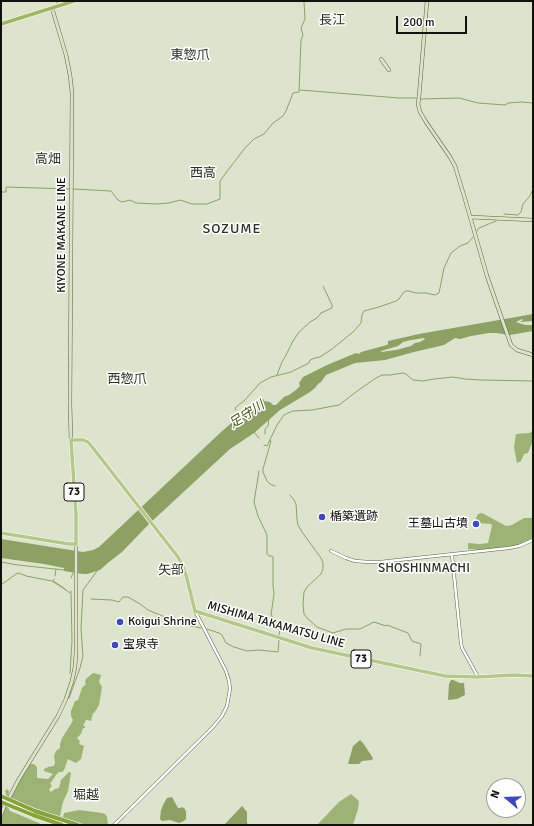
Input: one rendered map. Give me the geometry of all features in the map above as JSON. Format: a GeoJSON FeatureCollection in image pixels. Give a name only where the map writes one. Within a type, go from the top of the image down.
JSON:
{"type":"FeatureCollection","features":[{"type":"Feature","properties":{"kind":"highway"},"geometry":{"type":"LineString","coordinates":[[1,24],[74,1]]}},
{"type":"Feature","properties":{"kind":"highway"},"geometry":{"type":"LineString","coordinates":[[1,796],[35,811],[78,825]]}},
{"type":"Feature","properties":{"kind":"highway"},"geometry":{"type":"LineString","coordinates":[[1,802],[62,825]]}},
{"type":"Feature","properties":{"kind":"main road"},"geometry":{"type":"LineString","coordinates":[[427,1],[419,107],[422,116],[452,160],[482,261],[511,345],[517,350],[533,355]]}},
{"type":"Feature","properties":{"kind":"main road","name":"KIYONE MAKANE LINE"},"geometry":{"type":"LineString","coordinates":[[52,8],[67,60],[71,81],[72,99],[71,440]]}},
{"type":"Feature","properties":{"kind":"main road"},"geometry":{"type":"LineString","coordinates":[[381,59],[389,70]]}},
{"type":"Feature","properties":{"kind":"main road"},"geometry":{"type":"LineString","coordinates":[[470,217],[533,220]]}},
{"type":"Feature","properties":{"kind":"main road","name":"MISHIMA TAKAMATSU LINE"},"geometry":{"type":"LineString","coordinates":[[71,440],[83,440],[88,442],[173,550],[183,566],[195,611],[306,646],[445,676],[478,677],[513,674],[533,676]]}},
{"type":"Feature","properties":{"kind":"main road","name":"73"},"geometry":{"type":"LineString","coordinates":[[71,440],[76,515],[76,546]]}},
{"type":"Feature","properties":{"kind":"main road"},"geometry":{"type":"LineString","coordinates":[[1,533],[76,546],[76,652],[70,688],[58,716],[10,796]]}},
{"type":"Feature","properties":{"kind":"main road"},"geometry":{"type":"LineString","coordinates":[[1,815],[4,808]]}},
{"type":"Feature","properties":{"kind":"street"},"geometry":{"type":"LineString","coordinates":[[331,551],[351,560],[380,562],[509,548],[519,546],[533,540]]}},
{"type":"Feature","properties":{"kind":"street"},"geometry":{"type":"LineString","coordinates":[[452,554],[462,648],[478,677]]}},
{"type":"Feature","properties":{"kind":"street"},"geometry":{"type":"LineString","coordinates":[[114,825],[213,727],[222,716],[227,706],[230,689],[226,671],[195,611]]}},
{"type":"Feature","properties":{"kind":"shaded area"},"geometry":{"type":"Polygon","coordinates":[[[533,431],[533,444],[532,443],[528,453],[524,454],[521,461],[517,463],[514,447],[516,434],[529,433],[533,431]]]}},
{"type":"Feature","properties":{"kind":"shaded area"},"geometry":{"type":"Polygon","coordinates":[[[482,513],[506,526],[512,525],[524,518],[533,517],[533,538],[519,545],[482,550],[468,549],[468,543],[488,543],[492,526],[491,524],[478,523],[475,520],[478,514],[482,513]]]}},
{"type":"Feature","properties":{"kind":"shaded area"},"geometry":{"type":"Polygon","coordinates":[[[93,673],[101,675],[99,682],[102,687],[99,705],[93,713],[91,721],[86,720],[83,726],[85,726],[85,728],[83,728],[81,734],[77,738],[80,741],[79,744],[84,746],[81,759],[76,763],[68,759],[64,770],[56,775],[50,784],[52,785],[49,790],[51,792],[59,788],[61,780],[70,772],[68,791],[63,802],[60,816],[63,817],[64,813],[79,810],[102,813],[107,817],[108,825],[86,825],[39,810],[7,797],[5,791],[7,789],[9,791],[8,795],[12,796],[29,764],[34,764],[37,767],[37,778],[48,779],[53,774],[44,771],[44,769],[54,766],[54,756],[56,751],[60,748],[62,738],[73,720],[71,711],[75,701],[78,700],[82,688],[86,684],[86,679],[93,673]]]}},
{"type":"Feature","properties":{"kind":"shaded area"},"geometry":{"type":"Polygon","coordinates":[[[351,794],[359,801],[353,825],[317,825],[339,802],[351,794]]]}},
{"type":"Feature","properties":{"kind":"shaded area"},"geometry":{"type":"Polygon","coordinates":[[[1,805],[8,807],[10,811],[41,825],[1,825],[1,818],[5,808],[1,807],[1,805]]]}},
{"type":"Feature","properties":{"kind":"water","name":"足守川"},"geometry":{"type":"Polygon","coordinates":[[[533,314],[533,321],[520,322],[523,320],[522,319],[516,322],[525,325],[533,325],[533,331],[510,335],[489,333],[460,339],[455,338],[444,345],[385,360],[355,363],[326,375],[310,392],[280,410],[254,433],[230,449],[150,523],[122,552],[100,570],[83,574],[64,571],[64,568],[44,564],[1,558],[1,539],[83,552],[99,547],[220,433],[258,400],[263,399],[264,401],[276,405],[284,397],[300,386],[299,383],[303,377],[327,365],[356,353],[359,354],[361,352],[387,345],[388,341],[419,334],[533,314]],[[425,339],[403,342],[398,346],[381,352],[411,346],[425,339]]]}},
{"type":"Feature","properties":{"kind":"water"},"geometry":{"type":"Polygon","coordinates":[[[451,680],[464,683],[465,695],[457,699],[448,700],[449,684],[451,680]]]}},
{"type":"Feature","properties":{"kind":"water"},"geometry":{"type":"Polygon","coordinates":[[[360,740],[373,758],[372,760],[362,761],[359,764],[348,764],[353,746],[360,740]]]}},
{"type":"Feature","properties":{"kind":"water"},"geometry":{"type":"Polygon","coordinates":[[[172,797],[178,808],[182,807],[186,812],[186,819],[179,823],[170,820],[162,821],[160,819],[163,805],[167,798],[172,797]]]}},
{"type":"Feature","properties":{"kind":"water"},"geometry":{"type":"Polygon","coordinates":[[[242,806],[247,812],[247,823],[249,825],[224,825],[242,806]]]}},
{"type":"Feature","properties":{"kind":"waterway"},"geometry":{"type":"LineString","coordinates":[[73,189],[111,191],[118,200],[122,202],[130,200],[136,203],[156,204],[180,200],[192,204],[207,204],[220,199],[220,182],[222,178],[245,148],[254,139],[264,134],[273,123],[283,116],[293,93],[299,92],[301,40],[303,35],[301,28],[305,19],[304,1]]}},
{"type":"Feature","properties":{"kind":"waterway"},"geometry":{"type":"LineString","coordinates":[[300,90],[399,98],[417,98]]}},
{"type":"Feature","properties":{"kind":"waterway"},"geometry":{"type":"LineString","coordinates":[[421,99],[459,98],[478,103],[505,105],[508,103],[521,102],[533,103]]}},
{"type":"Feature","properties":{"kind":"waterway"},"geometry":{"type":"LineString","coordinates":[[1,192],[6,192],[6,187],[70,189]]}},
{"type":"Feature","properties":{"kind":"waterway"},"geometry":{"type":"LineString","coordinates":[[504,214],[518,215],[533,189]]}},
{"type":"Feature","properties":{"kind":"waterway"},"geometry":{"type":"LineString","coordinates":[[477,231],[479,228],[496,221]]}},
{"type":"Feature","properties":{"kind":"waterway","name":"足守川"},"geometry":{"type":"LineString","coordinates":[[236,410],[235,408],[245,400],[260,383],[271,377],[291,372],[332,349],[353,332],[361,323],[364,311],[396,301],[406,291],[435,295],[439,293],[444,268],[451,253],[460,246],[468,243],[473,237]]}},
{"type":"Feature","properties":{"kind":"waterway"},"geometry":{"type":"LineString","coordinates":[[277,375],[282,362],[299,332],[321,313],[332,308],[323,286]]}},
{"type":"Feature","properties":{"kind":"waterway"},"geometry":{"type":"LineString","coordinates":[[264,445],[267,446],[277,425],[284,415],[293,411],[312,410],[339,405],[382,375],[403,373],[413,380],[423,381],[453,377],[481,380],[533,381]]}},
{"type":"Feature","properties":{"kind":"waterway","name":"足守川"},"geometry":{"type":"LineString","coordinates":[[265,434],[265,429],[268,426],[269,418]]}},
{"type":"Feature","properties":{"kind":"waterway"},"geometry":{"type":"LineString","coordinates":[[254,432],[259,438]]}},
{"type":"Feature","properties":{"kind":"waterway"},"geometry":{"type":"LineString","coordinates":[[270,440],[263,472],[267,481],[275,486]]}},
{"type":"Feature","properties":{"kind":"waterway"},"geometry":{"type":"LineString","coordinates":[[259,471],[254,502],[258,516],[267,535],[267,554],[273,557],[274,594],[271,615],[280,627],[279,636]]}},
{"type":"Feature","properties":{"kind":"waterway"},"geometry":{"type":"LineString","coordinates":[[290,495],[296,504],[298,525],[323,563],[321,574],[307,587],[304,592],[304,614],[307,618],[317,627],[333,633],[346,629],[360,629],[374,622],[387,625],[408,633],[412,641],[421,644],[420,656]]}},
{"type":"Feature","properties":{"kind":"waterway"},"geometry":{"type":"LineString","coordinates":[[1,562],[64,570]]}},
{"type":"Feature","properties":{"kind":"waterway"},"geometry":{"type":"LineString","coordinates":[[55,576],[56,569]]}},
{"type":"Feature","properties":{"kind":"waterway"},"geometry":{"type":"LineString","coordinates":[[69,698],[83,656],[81,629],[83,590],[97,571]]}},
{"type":"Feature","properties":{"kind":"waterway"},"geometry":{"type":"LineString","coordinates":[[1,585],[19,573],[26,576],[52,581],[66,590]]}},
{"type":"Feature","properties":{"kind":"waterway"},"geometry":{"type":"LineString","coordinates":[[71,578],[73,573]]}},
{"type":"Feature","properties":{"kind":"waterway"},"geometry":{"type":"LineString","coordinates":[[54,579],[53,581],[70,593]]}},
{"type":"Feature","properties":{"kind":"waterway"},"geometry":{"type":"LineString","coordinates":[[70,673],[72,641],[71,591]]}},
{"type":"Feature","properties":{"kind":"waterway"},"geometry":{"type":"LineString","coordinates":[[91,599],[112,600],[119,602],[123,597],[128,597],[148,610],[182,624],[201,628]]}},
{"type":"Feature","properties":{"kind":"waterway"},"geometry":{"type":"LineString","coordinates":[[207,629],[222,635],[226,643],[247,651],[259,650],[278,652],[279,640]]}},
{"type":"Feature","properties":{"kind":"place","name":"楯築遺跡"},"geometry":{"type":"Point","coordinates":[322,517]}},
{"type":"Feature","properties":{"kind":"place","name":"王墓山古墳"},"geometry":{"type":"Point","coordinates":[476,524]}},
{"type":"Feature","properties":{"kind":"place","name":"Koigui Shrine"},"geometry":{"type":"Point","coordinates":[120,622]}},
{"type":"Feature","properties":{"kind":"place","name":"宝泉寺"},"geometry":{"type":"Point","coordinates":[115,645]}},
{"type":"Feature","properties":{"kind":"district","name":"長江"},"geometry":{"type":"Point","coordinates":[332,21]}},
{"type":"Feature","properties":{"kind":"district","name":"東惣爪"},"geometry":{"type":"Point","coordinates":[190,56]}},
{"type":"Feature","properties":{"kind":"district","name":"高畑"},"geometry":{"type":"Point","coordinates":[48,160]}},
{"type":"Feature","properties":{"kind":"district","name":"西高"},"geometry":{"type":"Point","coordinates":[203,174]}},
{"type":"Feature","properties":{"kind":"district","name":"SOZUME"},"geometry":{"type":"Point","coordinates":[232,229]}},
{"type":"Feature","properties":{"kind":"district","name":"西惣爪"},"geometry":{"type":"Point","coordinates":[127,380]}},
{"type":"Feature","properties":{"kind":"district","name":"SHOSHINMACHI"},"geometry":{"type":"Point","coordinates":[424,569]}},
{"type":"Feature","properties":{"kind":"district","name":"矢部"},"geometry":{"type":"Point","coordinates":[171,571]}},
{"type":"Feature","properties":{"kind":"district","name":"堀越"},"geometry":{"type":"Point","coordinates":[86,796]}}]}
